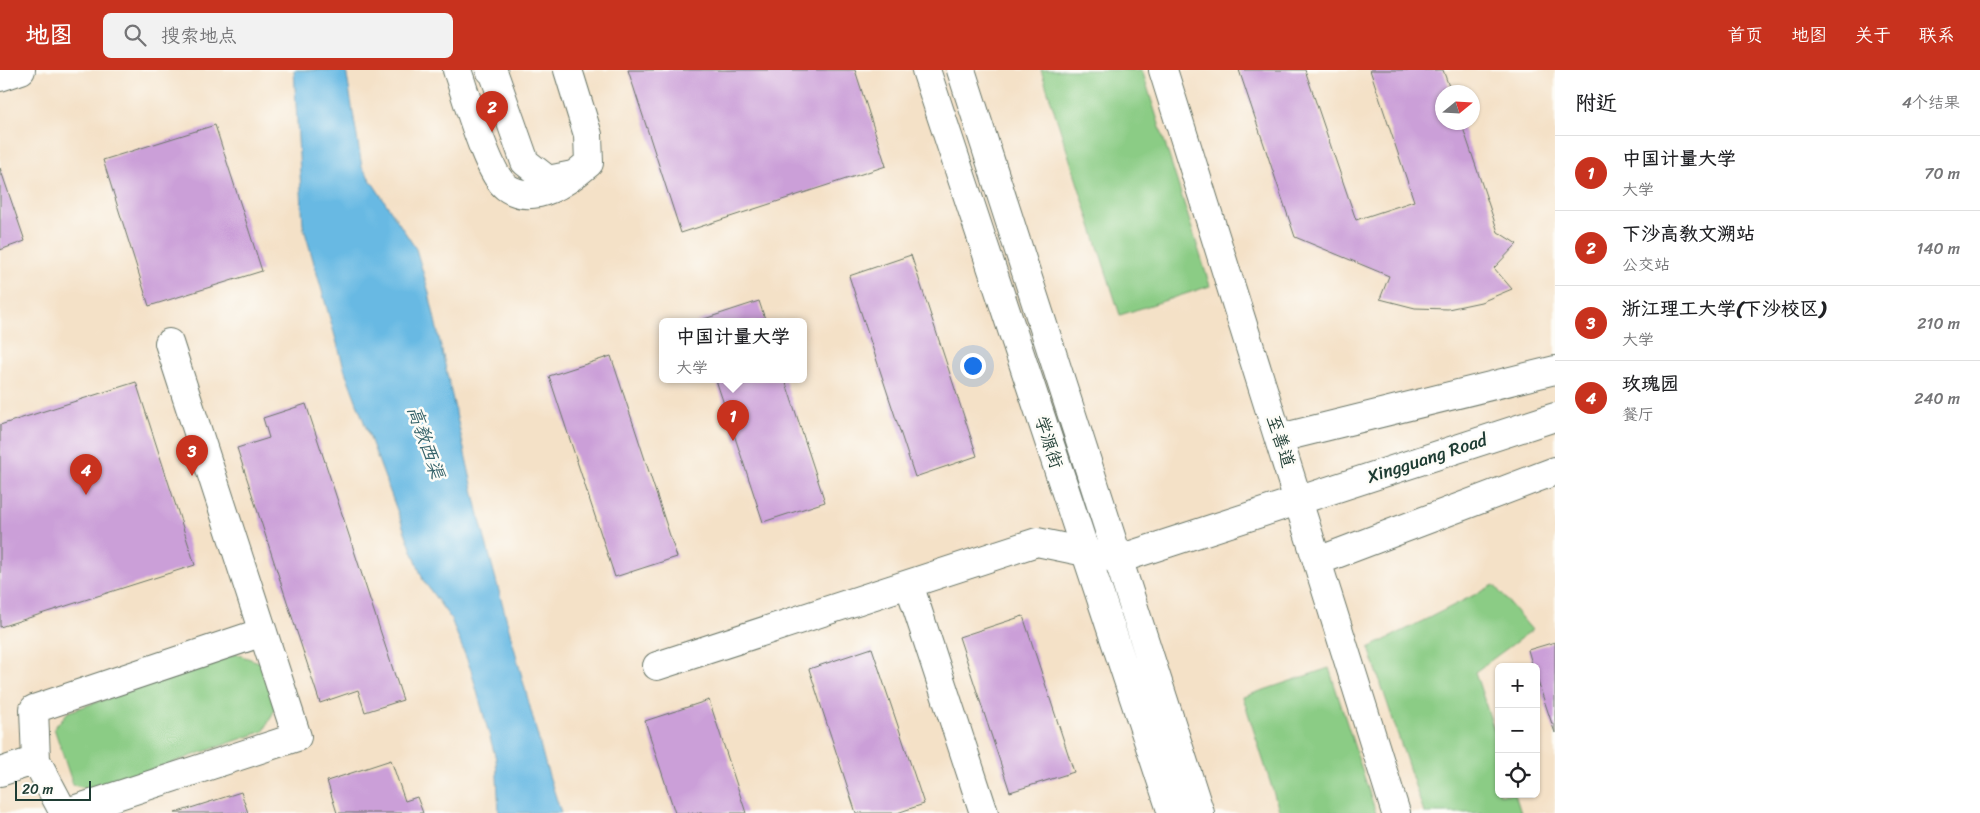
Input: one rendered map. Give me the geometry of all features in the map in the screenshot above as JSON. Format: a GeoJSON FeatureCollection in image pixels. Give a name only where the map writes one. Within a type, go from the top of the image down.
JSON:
{"type":"FeatureCollection","features":[{"type":"Feature","properties":{"kind":"street"},"geometry":{"type":"LineString","coordinates":[[0,77],[20,70]]}},
{"type":"Feature","properties":{"kind":"street"},"geometry":{"type":"LineString","coordinates":[[457,70],[491,167],[506,187],[526,195],[548,190],[576,174],[589,163],[588,135],[568,70]]}},
{"type":"Feature","properties":{"kind":"street"},"geometry":{"type":"LineString","coordinates":[[490,70],[494,74],[525,162],[548,180],[576,174]]}},
{"type":"Feature","properties":{"kind":"street","name":"学源街"},"geometry":{"type":"LineString","coordinates":[[926,70],[1172,813]]}},
{"type":"Feature","properties":{"kind":"street","name":"学源街"},"geometry":{"type":"LineString","coordinates":[[961,70],[1200,813]]}},
{"type":"Feature","properties":{"kind":"street","name":"至善道"},"geometry":{"type":"LineString","coordinates":[[1163,70],[1280,438],[1396,813]]}},
{"type":"Feature","properties":{"kind":"street"},"geometry":{"type":"LineString","coordinates":[[169,343],[263,632],[297,737],[132,803],[64,813],[36,760],[34,709],[263,632]]}},
{"type":"Feature","properties":{"kind":"street"},"geometry":{"type":"LineString","coordinates":[[1280,438],[1555,370]]}},
{"type":"Feature","properties":{"kind":"street","name":"Xingguang Road"},"geometry":{"type":"LineString","coordinates":[[1119,559],[1555,417]]}},
{"type":"Feature","properties":{"kind":"street"},"geometry":{"type":"LineString","coordinates":[[1318,561],[1555,471]]}},
{"type":"Feature","properties":{"kind":"street"},"geometry":{"type":"LineString","coordinates":[[657,666],[1037,542],[1119,559]]}},
{"type":"Feature","properties":{"kind":"street"},"geometry":{"type":"LineString","coordinates":[[909,584],[984,813]]}},
{"type":"Feature","properties":{"kind":"street"},"geometry":{"type":"LineString","coordinates":[[0,772],[36,760]]}},
{"type":"Feature","properties":{"kind":"green space"},"geometry":{"type":"Polygon","coordinates":[[[1041,70],[1142,70],[1210,286],[1120,315],[1041,70]]]}},
{"type":"Feature","properties":{"kind":"green space"},"geometry":{"type":"Polygon","coordinates":[[[1494,585],[1532,630],[1475,672],[1495,733],[1495,798],[1516,798],[1521,813],[1424,813],[1369,648],[1494,585]]]}},
{"type":"Feature","properties":{"kind":"green space"},"geometry":{"type":"Polygon","coordinates":[[[236,654],[262,663],[276,707],[264,731],[93,790],[73,785],[54,728],[68,712],[236,654]]]}},
{"type":"Feature","properties":{"kind":"green space"},"geometry":{"type":"Polygon","coordinates":[[[1329,668],[1376,813],[1280,813],[1243,697],[1329,668]]]}},
{"type":"Feature","properties":{"kind":"water","name":"高教西渠"},"geometry":{"type":"Polygon","coordinates":[[[294,70],[346,70],[362,167],[416,249],[428,289],[480,520],[545,763],[561,813],[499,813],[496,759],[471,670],[451,619],[423,580],[345,371],[303,225],[294,70]]]}},
{"type":"Feature","properties":{"kind":"building"},"geometry":{"type":"Polygon","coordinates":[[[628,70],[855,70],[886,166],[681,233],[628,70]]]}},
{"type":"Feature","properties":{"kind":"building"},"geometry":{"type":"Polygon","coordinates":[[[1239,70],[1305,70],[1356,220],[1414,201],[1370,70],[1443,70],[1448,85],[1435,85],[1435,130],[1464,130],[1498,232],[1517,244],[1494,268],[1512,289],[1481,302],[1448,309],[1415,308],[1380,299],[1389,276],[1295,237],[1239,70]]]}},
{"type":"Feature","properties":{"kind":"building"},"geometry":{"type":"Polygon","coordinates":[[[215,125],[262,271],[149,306],[103,160],[215,125]]]}},
{"type":"Feature","properties":{"kind":"building"},"geometry":{"type":"Polygon","coordinates":[[[0,168],[25,241],[0,250],[0,168]]]}},
{"type":"Feature","properties":{"kind":"building"},"geometry":{"type":"Polygon","coordinates":[[[911,255],[977,456],[915,477],[849,276],[911,255]]]}},
{"type":"Feature","properties":{"kind":"building"},"geometry":{"type":"Polygon","coordinates":[[[759,301],[765,318],[707,318],[759,301]]]}},
{"type":"Feature","properties":{"kind":"building"},"geometry":{"type":"Polygon","coordinates":[[[611,356],[677,557],[615,577],[549,376],[611,356]]]}},
{"type":"Feature","properties":{"kind":"building"},"geometry":{"type":"Polygon","coordinates":[[[136,382],[195,565],[0,627],[0,425],[136,382]]]}},
{"type":"Feature","properties":{"kind":"building"},"geometry":{"type":"Polygon","coordinates":[[[717,383],[786,383],[825,502],[763,522],[717,383]]]}},
{"type":"Feature","properties":{"kind":"building"},"geometry":{"type":"Polygon","coordinates":[[[306,404],[403,700],[365,712],[358,690],[320,703],[237,448],[269,438],[263,418],[306,404]]]}},
{"type":"Feature","properties":{"kind":"building"},"geometry":{"type":"Polygon","coordinates":[[[1023,616],[1074,772],[1010,792],[959,637],[1023,616]]]}},
{"type":"Feature","properties":{"kind":"building"},"geometry":{"type":"Polygon","coordinates":[[[1555,642],[1555,733],[1540,688],[1540,663],[1532,663],[1528,650],[1555,642]]]}},
{"type":"Feature","properties":{"kind":"building"},"geometry":{"type":"Polygon","coordinates":[[[872,648],[924,804],[897,813],[856,813],[809,669],[872,648]]]}},
{"type":"Feature","properties":{"kind":"building"},"geometry":{"type":"Polygon","coordinates":[[[709,700],[746,813],[675,813],[645,721],[709,700]]]}},
{"type":"Feature","properties":{"kind":"building"},"geometry":{"type":"Polygon","coordinates":[[[391,760],[405,801],[417,797],[423,813],[337,813],[327,781],[391,760]]]}},
{"type":"Feature","properties":{"kind":"building"},"geometry":{"type":"Polygon","coordinates":[[[241,792],[248,813],[175,813],[241,792]]]}},
{"type":"Feature","properties":{"kind":"place","name":"下沙高教文溯站"},"geometry":{"type":"Point","coordinates":[492,132]}},
{"type":"Feature","properties":{"kind":"place","name":"中国计量大学"},"geometry":{"type":"Point","coordinates":[733,441]}},
{"type":"Feature","properties":{"kind":"place","name":"浙江理工大学(下沙校区)"},"geometry":{"type":"Point","coordinates":[192,476]}},
{"type":"Feature","properties":{"kind":"place","name":"玫瑰园"},"geometry":{"type":"Point","coordinates":[86,495]}}]}
